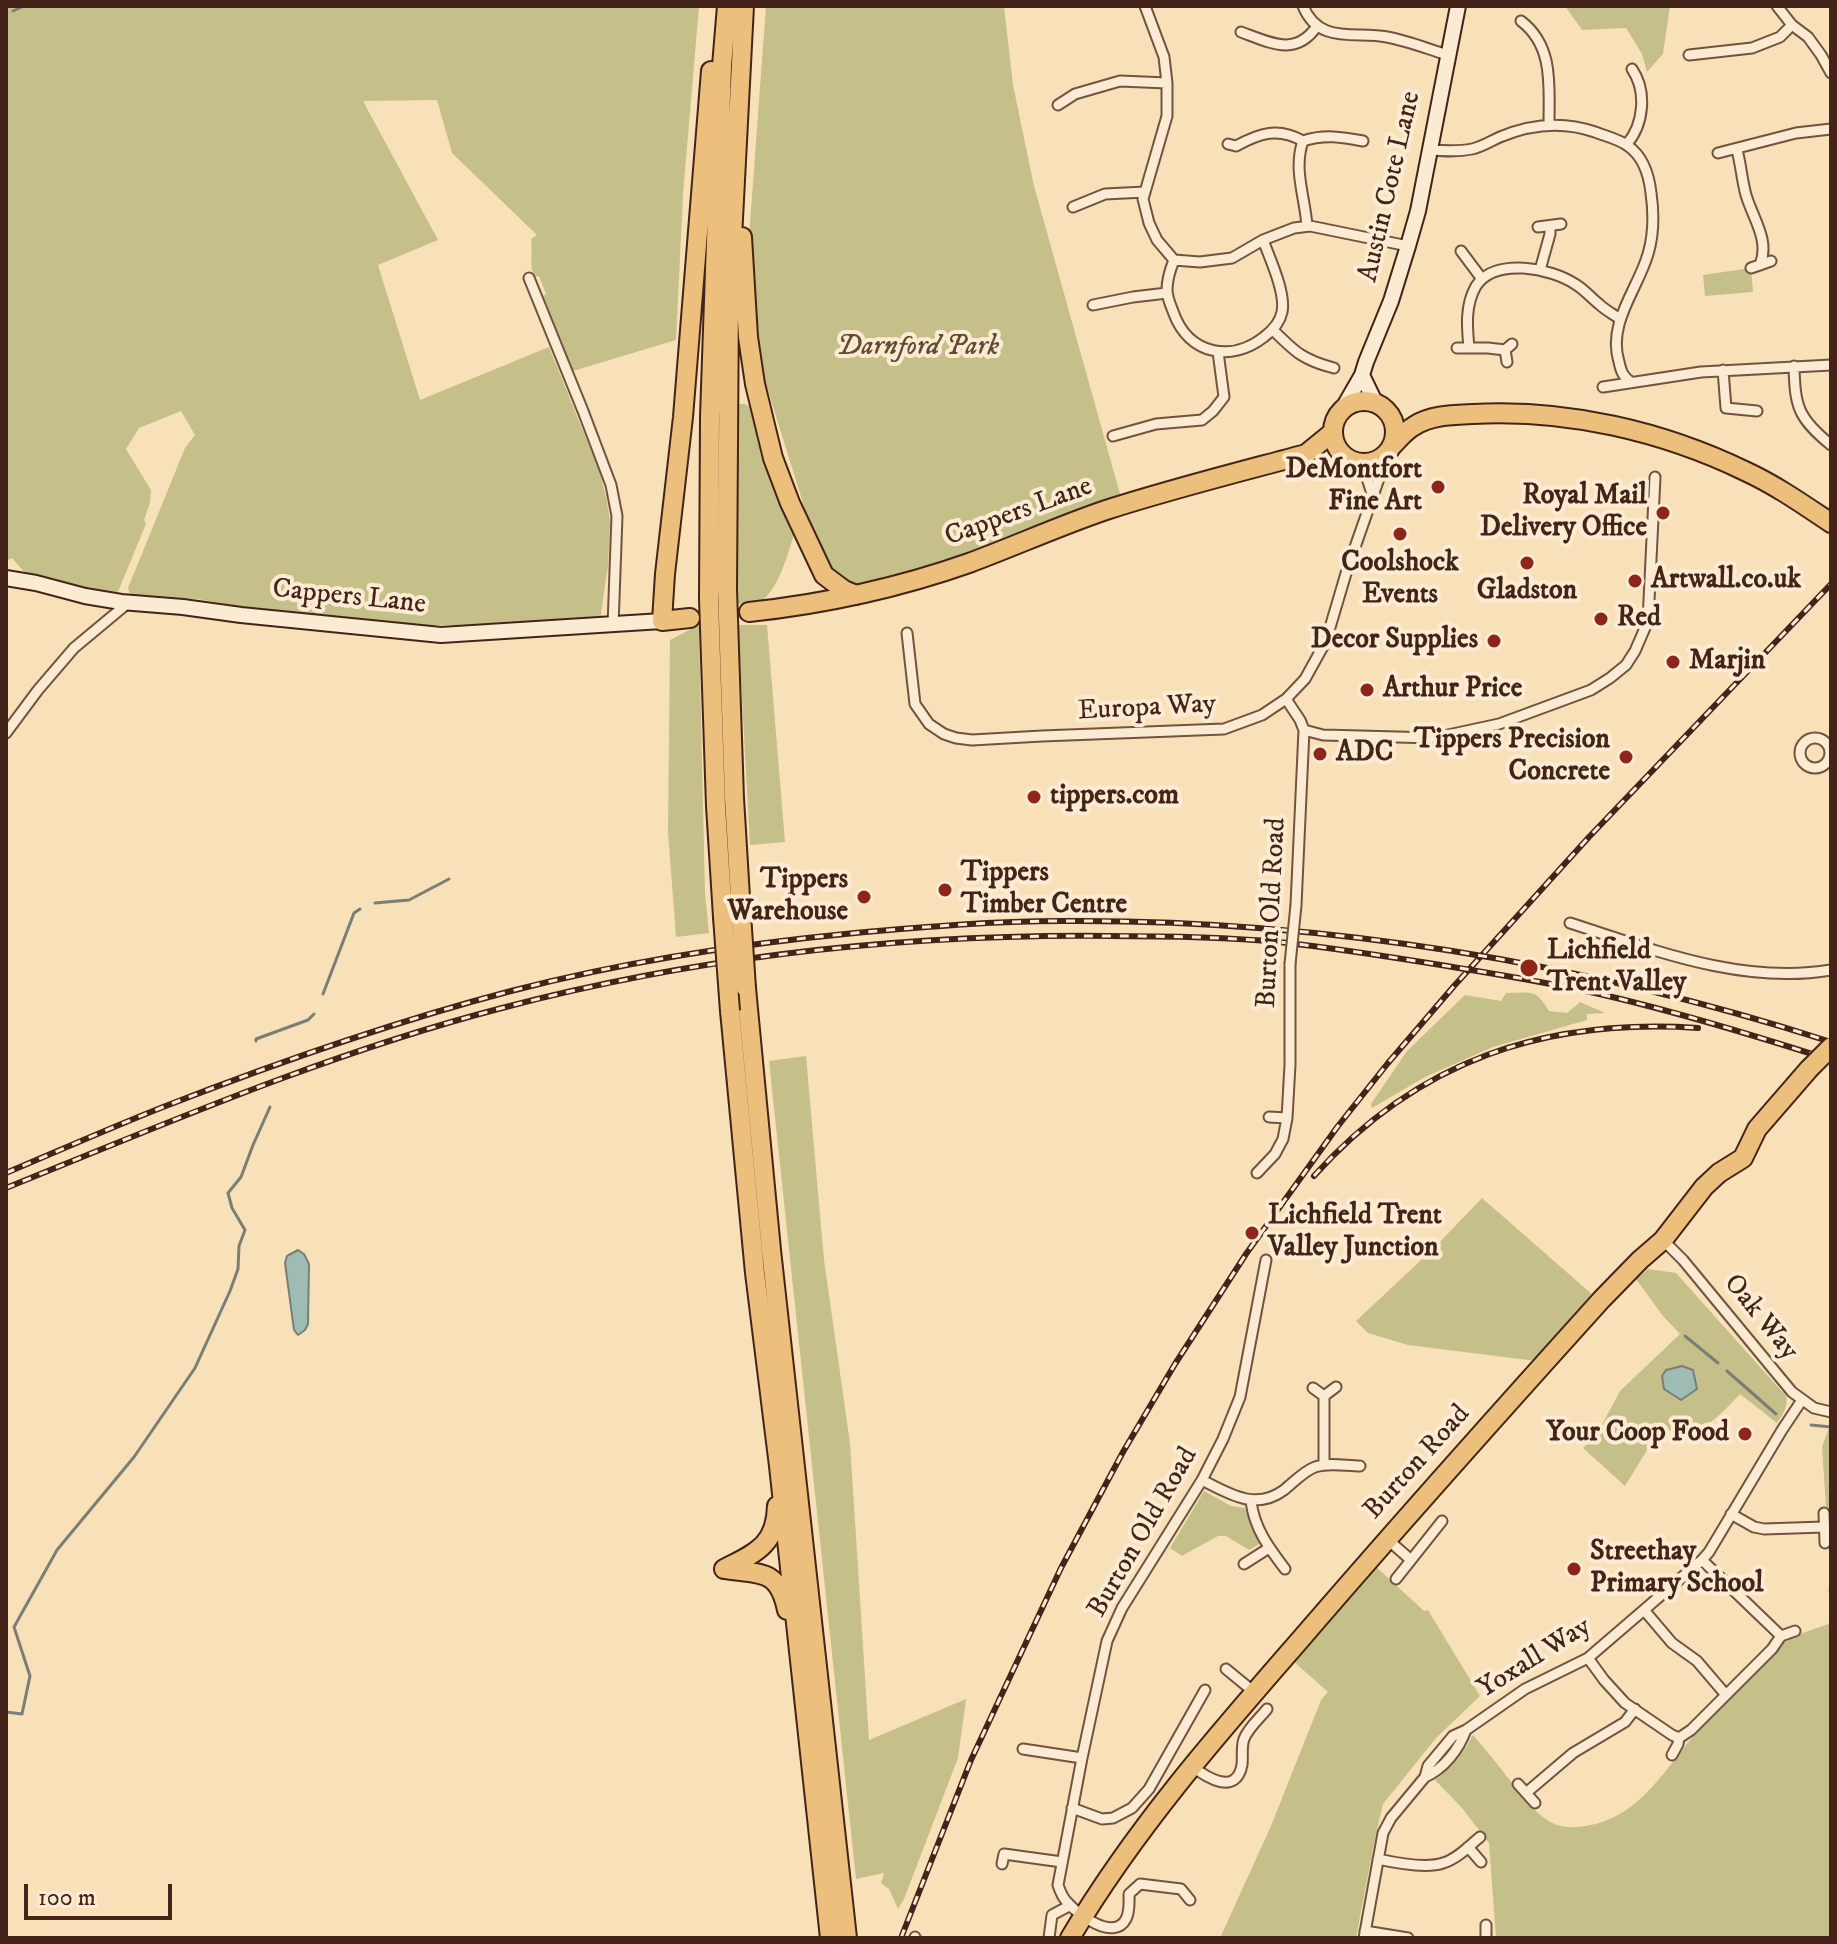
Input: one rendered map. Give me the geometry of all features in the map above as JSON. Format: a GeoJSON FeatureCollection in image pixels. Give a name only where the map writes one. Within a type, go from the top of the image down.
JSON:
{"type":"FeatureCollection","features":[{"type":"Feature","properties":{"kind":"highway"},"geometry":{"type":"LineString","coordinates":[[662,621],[683,417],[718,6]]}},
{"type":"Feature","properties":{"kind":"highway"},"geometry":{"type":"LineString","coordinates":[[727,6],[722,66],[710,417],[709,584],[716,806],[746,988],[771,1250],[847,1938]]}},
{"type":"Feature","properties":{"kind":"highway"},"geometry":{"type":"LineString","coordinates":[[744,6],[729,296],[727,589],[734,798],[730,1011],[755,1273],[830,1938]]}},
{"type":"Feature","properties":{"kind":"highway"},"geometry":{"type":"LineString","coordinates":[[739,78],[745,297],[755,384],[773,458],[824,575],[856,595]]}},
{"type":"Feature","properties":{"kind":"highway"},"geometry":{"type":"LineString","coordinates":[[1494,413],[1447,416],[1413,426],[1375,461],[1356,462],[1346,457],[1334,442],[1336,417],[1343,408],[1358,401],[1415,413],[1447,410],[1552,416],[1593,421],[1714,457],[1779,488],[1831,523]]}},
{"type":"Feature","properties":{"kind":"highway"},"geometry":{"type":"LineString","coordinates":[[1381,406],[1392,418],[1395,428],[1390,449]]}},
{"type":"Feature","properties":{"kind":"highway","name":"Cappers Lane"},"geometry":{"type":"LineString","coordinates":[[749,612],[813,603],[900,585],[1104,511],[1306,454],[1333,432]]}},
{"type":"Feature","properties":{"kind":"highway","name":"Cappers Lane"},"geometry":{"type":"LineString","coordinates":[[1306,454],[1356,462]]}},
{"type":"Feature","properties":{"kind":"highway"},"geometry":{"type":"LineString","coordinates":[[813,603],[824,575]]}},
{"type":"Feature","properties":{"kind":"highway","name":"Cappers Lane"},"geometry":{"type":"LineString","coordinates":[[662,621],[690,618]]}},
{"type":"Feature","properties":{"kind":"highway","name":"Burton Road"},"geometry":{"type":"LineString","coordinates":[[1070,1938],[1076,1910],[1111,1872],[1192,1766],[1254,1692],[1602,1299],[1663,1240],[1711,1180],[1743,1158],[1757,1129],[1831,1047]]}},
{"type":"Feature","properties":{"kind":"highway"},"geometry":{"type":"LineString","coordinates":[[779,1466],[777,1513],[771,1536],[753,1554],[724,1569],[770,1577],[779,1587],[802,1677]]}},
{"type":"Feature","properties":{"kind":"street"},"geometry":{"type":"LineString","coordinates":[[1145,6],[1164,57],[1167,116],[1143,199],[1157,240],[1174,260],[1200,262],[1232,258],[1263,240],[1307,226],[1408,246]]}},
{"type":"Feature","properties":{"kind":"street"},"geometry":{"type":"LineString","coordinates":[[1303,6],[1317,26],[1329,32],[1385,37],[1448,55]]}},
{"type":"Feature","properties":{"kind":"street","name":"Austin Cote Lane"},"geometry":{"type":"LineString","coordinates":[[1343,408],[1362,375],[1391,301],[1408,246],[1458,6]]}},
{"type":"Feature","properties":{"kind":"street"},"geometry":{"type":"LineString","coordinates":[[1777,6],[1792,25],[1808,37],[1831,73]]}},
{"type":"Feature","properties":{"kind":"street"},"geometry":{"type":"LineString","coordinates":[[1527,23],[1547,61],[1549,124]]}},
{"type":"Feature","properties":{"kind":"street"},"geometry":{"type":"LineString","coordinates":[[1689,55],[1706,47],[1752,48],[1772,42],[1792,25]]}},
{"type":"Feature","properties":{"kind":"street"},"geometry":{"type":"LineString","coordinates":[[1241,32],[1272,43],[1293,45],[1309,38],[1317,26]]}},
{"type":"Feature","properties":{"kind":"street"},"geometry":{"type":"LineString","coordinates":[[1627,144],[1640,121],[1642,103],[1634,72],[1647,72]]}},
{"type":"Feature","properties":{"kind":"street"},"geometry":{"type":"LineString","coordinates":[[1058,105],[1075,94],[1120,81],[1167,83]]}},
{"type":"Feature","properties":{"kind":"street"},"geometry":{"type":"LineString","coordinates":[[1430,150],[1453,152],[1475,148],[1516,130],[1549,124],[1582,128],[1627,144],[1640,157],[1650,179],[1653,231],[1641,272],[1620,319],[1616,355],[1625,379],[1631,382]]}},
{"type":"Feature","properties":{"kind":"street"},"geometry":{"type":"LineString","coordinates":[[1718,153],[1796,133],[1831,129]]}},
{"type":"Feature","properties":{"kind":"street"},"geometry":{"type":"LineString","coordinates":[[1233,149],[1254,136],[1279,132],[1303,141],[1318,136],[1338,136],[1363,141]]}},
{"type":"Feature","properties":{"kind":"street"},"geometry":{"type":"LineString","coordinates":[[1303,141],[1298,154],[1298,172],[1307,226]]}},
{"type":"Feature","properties":{"kind":"street"},"geometry":{"type":"LineString","coordinates":[[1737,150],[1745,192],[1763,239],[1764,254],[1755,266],[1771,261]]}},
{"type":"Feature","properties":{"kind":"street"},"geometry":{"type":"LineString","coordinates":[[1073,207],[1105,194],[1145,192]]}},
{"type":"Feature","properties":{"kind":"street"},"geometry":{"type":"LineString","coordinates":[[1538,227],[1561,224]]}},
{"type":"Feature","properties":{"kind":"street"},"geometry":{"type":"LineString","coordinates":[[1540,270],[1550,226]]}},
{"type":"Feature","properties":{"kind":"street"},"geometry":{"type":"LineString","coordinates":[[1174,260],[1167,293],[1179,326],[1193,342],[1218,352],[1235,350],[1254,345],[1273,330],[1282,312],[1280,287],[1263,240]]}},
{"type":"Feature","properties":{"kind":"street"},"geometry":{"type":"LineString","coordinates":[[1461,251],[1473,258],[1482,279]]}},
{"type":"Feature","properties":{"kind":"street"},"geometry":{"type":"LineString","coordinates":[[1469,348],[1467,322],[1474,289],[1482,279],[1502,270],[1540,270],[1560,276],[1576,284],[1620,319]]}},
{"type":"Feature","properties":{"kind":"street"},"geometry":{"type":"LineString","coordinates":[[529,278],[611,485],[617,516],[613,626]]}},
{"type":"Feature","properties":{"kind":"street"},"geometry":{"type":"LineString","coordinates":[[1093,305],[1167,293]]}},
{"type":"Feature","properties":{"kind":"street"},"geometry":{"type":"LineString","coordinates":[[1273,330],[1313,363],[1334,368]]}},
{"type":"Feature","properties":{"kind":"street"},"geometry":{"type":"LineString","coordinates":[[1457,348],[1509,347],[1507,362]]}},
{"type":"Feature","properties":{"kind":"street"},"geometry":{"type":"LineString","coordinates":[[1113,436],[1156,424],[1202,420],[1224,397],[1218,352]]}},
{"type":"Feature","properties":{"kind":"street"},"geometry":{"type":"LineString","coordinates":[[1603,387],[1701,372],[1831,365]]}},
{"type":"Feature","properties":{"kind":"street"},"geometry":{"type":"LineString","coordinates":[[1794,366],[1797,405],[1809,425],[1831,445]]}},
{"type":"Feature","properties":{"kind":"street"},"geometry":{"type":"LineString","coordinates":[[1723,370],[1726,408],[1757,411]]}},
{"type":"Feature","properties":{"kind":"street"},"geometry":{"type":"LineString","coordinates":[[1362,375],[1381,406]]}},
{"type":"Feature","properties":{"kind":"street","name":"Europa Way"},"geometry":{"type":"LineString","coordinates":[[907,633],[915,704],[929,724],[956,738],[972,740],[1224,729],[1262,715],[1286,699],[1305,679],[1326,641],[1347,570],[1390,449]]}},
{"type":"Feature","properties":{"kind":"street"},"geometry":{"type":"LineString","coordinates":[[1356,462],[1366,475],[1373,497]]}},
{"type":"Feature","properties":{"kind":"street"},"geometry":{"type":"LineString","coordinates":[[1286,699],[1304,730],[1323,735],[1434,738],[1513,719],[1591,690],[1626,665],[1648,621],[1655,477]]}},
{"type":"Feature","properties":{"kind":"street","name":"Cappers Lane"},"geometry":{"type":"LineString","coordinates":[[6,578],[128,603],[441,635],[662,621]]}},
{"type":"Feature","properties":{"kind":"street"},"geometry":{"type":"LineString","coordinates":[[6,733],[74,648],[128,603]]}},
{"type":"Feature","properties":{"kind":"street","name":"Burton Old Road"},"geometry":{"type":"LineString","coordinates":[[1257,1173],[1275,1154],[1283,1139],[1287,1118],[1290,964],[1296,905],[1304,730]]}},
{"type":"Feature","properties":{"kind":"street"},"geometry":{"type":"LineString","coordinates":[[1570,923],[1723,968],[1752,973],[1795,974],[1831,970]]}},
{"type":"Feature","properties":{"kind":"street"},"geometry":{"type":"LineString","coordinates":[[1269,1117],[1287,1118]]}},
{"type":"Feature","properties":{"kind":"street","name":"Oak Way"},"geometry":{"type":"LineString","coordinates":[[1663,1240],[1792,1392],[1814,1408],[1831,1412]]}},
{"type":"Feature","properties":{"kind":"street","name":"Burton Old Road"},"geometry":{"type":"LineString","coordinates":[[1076,1910],[1063,1897],[1058,1885],[1107,1641],[1122,1608],[1202,1480],[1223,1439],[1240,1397],[1266,1260]]}},
{"type":"Feature","properties":{"kind":"street"},"geometry":{"type":"LineString","coordinates":[[1324,1396],[1336,1387]]}},
{"type":"Feature","properties":{"kind":"street"},"geometry":{"type":"LineString","coordinates":[[1313,1388],[1324,1396]]}},
{"type":"Feature","properties":{"kind":"street"},"geometry":{"type":"LineString","coordinates":[[1324,1396],[1324,1465]]}},
{"type":"Feature","properties":{"kind":"street","name":"Yoxall Way"},"geometry":{"type":"LineString","coordinates":[[1365,1934],[1383,1833],[1391,1818],[1425,1777],[1428,1766],[1453,1736],[1525,1689],[1588,1658],[1702,1560],[1802,1400]]}},
{"type":"Feature","properties":{"kind":"street"},"geometry":{"type":"LineString","coordinates":[[1202,1480],[1233,1497],[1251,1501],[1278,1495],[1307,1471],[1324,1465],[1360,1466]]}},
{"type":"Feature","properties":{"kind":"street"},"geometry":{"type":"LineString","coordinates":[[1251,1501],[1253,1516],[1269,1548],[1285,1569]]}},
{"type":"Feature","properties":{"kind":"street"},"geometry":{"type":"LineString","coordinates":[[1824,1513],[1825,1543]]}},
{"type":"Feature","properties":{"kind":"street"},"geometry":{"type":"LineString","coordinates":[[1731,1514],[1764,1529],[1824,1527]]}},
{"type":"Feature","properties":{"kind":"street"},"geometry":{"type":"LineString","coordinates":[[1396,1579],[1437,1522]]}},
{"type":"Feature","properties":{"kind":"street"},"geometry":{"type":"LineString","coordinates":[[1387,1539],[1411,1560]]}},
{"type":"Feature","properties":{"kind":"street"},"geometry":{"type":"LineString","coordinates":[[1244,1564],[1269,1548]]}},
{"type":"Feature","properties":{"kind":"street"},"geometry":{"type":"LineString","coordinates":[[1702,1560],[1781,1636]]}},
{"type":"Feature","properties":{"kind":"street"},"geometry":{"type":"LineString","coordinates":[[1644,1610],[1672,1643],[1697,1661],[1726,1695]]}},
{"type":"Feature","properties":{"kind":"street"},"geometry":{"type":"LineString","coordinates":[[1672,1755],[1679,1738],[1691,1730],[1772,1649],[1781,1636],[1795,1631]]}},
{"type":"Feature","properties":{"kind":"street"},"geometry":{"type":"LineString","coordinates":[[1588,1658],[1625,1703],[1679,1738]]}},
{"type":"Feature","properties":{"kind":"street"},"geometry":{"type":"LineString","coordinates":[[1226,1669],[1254,1692]]}},
{"type":"Feature","properties":{"kind":"street"},"geometry":{"type":"LineString","coordinates":[[1072,1808],[1102,1819],[1113,1818],[1132,1808],[1149,1789],[1205,1690]]}},
{"type":"Feature","properties":{"kind":"street"},"geometry":{"type":"LineString","coordinates":[[1197,1705],[1208,1711]]}},
{"type":"Feature","properties":{"kind":"street"},"geometry":{"type":"LineString","coordinates":[[1192,1766],[1216,1782],[1231,1780],[1242,1765],[1245,1737],[1267,1709]]}},
{"type":"Feature","properties":{"kind":"street"},"geometry":{"type":"LineString","coordinates":[[1526,1793],[1573,1753],[1625,1722],[1635,1709]]}},
{"type":"Feature","properties":{"kind":"street"},"geometry":{"type":"LineString","coordinates":[[1258,1719],[1268,1727]]}},
{"type":"Feature","properties":{"kind":"street"},"geometry":{"type":"LineString","coordinates":[[1030,1761],[1028,1749],[1082,1758]]}},
{"type":"Feature","properties":{"kind":"street"},"geometry":{"type":"LineString","coordinates":[[1518,1784],[1535,1803]]}},
{"type":"Feature","properties":{"kind":"street"},"geometry":{"type":"LineString","coordinates":[[1378,1859],[1402,1864],[1440,1865],[1480,1837]]}},
{"type":"Feature","properties":{"kind":"street"},"geometry":{"type":"LineString","coordinates":[[1468,1847],[1481,1862]]}},
{"type":"Feature","properties":{"kind":"street"},"geometry":{"type":"LineString","coordinates":[[1002,1864],[1004,1854],[1062,1862]]}},
{"type":"Feature","properties":{"kind":"street"},"geometry":{"type":"LineString","coordinates":[[1049,1938],[1052,1915],[1076,1910],[1100,1926],[1115,1928],[1122,1925],[1129,1912],[1129,1894],[1140,1884],[1183,1886],[1190,1900]]}},
{"type":"Feature","properties":{"kind":"street"},"geometry":{"type":"LineString","coordinates":[[1486,1925],[1486,1938]]}},
{"type":"Feature","properties":{"kind":"street"},"geometry":{"type":"LineString","coordinates":[[1365,1934],[1408,1938]]}},
{"type":"Feature","properties":{"kind":"green space"},"geometry":{"type":"Polygon","coordinates":[[[6,6],[699,6],[683,195],[676,340],[573,371],[543,296],[546,294],[539,276],[534,277],[531,239],[537,235],[452,153],[437,100],[363,101],[438,240],[378,265],[420,400],[549,347],[600,473],[606,497],[610,520],[608,566],[600,620],[409,625],[272,613],[198,599],[131,598],[128,588],[185,448],[195,435],[181,411],[139,428],[126,449],[151,490],[144,520],[146,524],[117,594],[43,580],[41,575],[26,574],[12,558],[6,561],[6,6]]]}},
{"type":"Feature","properties":{"kind":"green space","name":"Darnford Park"},"geometry":{"type":"Polygon","coordinates":[[[766,6],[1004,6],[1013,85],[1034,186],[1120,494],[936,564],[854,585],[841,582],[828,569],[813,535],[764,378],[747,264],[766,6]]]}},
{"type":"Feature","properties":{"kind":"green space"},"geometry":{"type":"Polygon","coordinates":[[[1565,6],[1670,6],[1663,54],[1647,72],[1642,54],[1626,28],[1582,30],[1565,6]]]}},
{"type":"Feature","properties":{"kind":"green space"},"geometry":{"type":"Polygon","coordinates":[[[1751,268],[1753,292],[1705,296],[1703,275],[1751,268]]]}},
{"type":"Feature","properties":{"kind":"green space"},"geometry":{"type":"Polygon","coordinates":[[[740,404],[750,407],[778,497],[794,533],[776,583],[764,599],[750,604],[736,604],[736,419],[740,404]]]}},
{"type":"Feature","properties":{"kind":"green space"},"geometry":{"type":"Polygon","coordinates":[[[699,625],[705,893],[709,933],[676,937],[668,832],[670,640],[699,625]]]}},
{"type":"Feature","properties":{"kind":"green space"},"geometry":{"type":"Polygon","coordinates":[[[738,625],[767,625],[785,842],[750,845],[738,625]]]}},
{"type":"Feature","properties":{"kind":"green space"},"geometry":{"type":"Polygon","coordinates":[[[1506,993],[1532,993],[1549,1011],[1567,1013],[1580,1002],[1605,1013],[1587,1014],[1587,1020],[1493,1047],[1425,1077],[1372,1108],[1371,1104],[1407,1051],[1465,995],[1501,1001],[1506,993]]]}},
{"type":"Feature","properties":{"kind":"green space"},"geometry":{"type":"Polygon","coordinates":[[[806,1056],[824,1260],[850,1443],[869,1740],[966,1699],[958,1758],[898,1909],[889,1889],[881,1883],[884,1873],[856,1879],[769,1061],[806,1056]]]}},
{"type":"Feature","properties":{"kind":"green space"},"geometry":{"type":"Polygon","coordinates":[[[1482,1198],[1594,1296],[1536,1361],[1408,1345],[1368,1333],[1356,1321],[1482,1198]]]}},
{"type":"Feature","properties":{"kind":"green space"},"geometry":{"type":"Polygon","coordinates":[[[1648,1269],[1676,1273],[1786,1396],[1786,1404],[1777,1423],[1740,1394],[1714,1419],[1697,1429],[1660,1429],[1625,1486],[1583,1448],[1597,1434],[1620,1391],[1680,1334],[1636,1279],[1648,1269]]]}},
{"type":"Feature","properties":{"kind":"green space"},"geometry":{"type":"Polygon","coordinates":[[[1831,1422],[1831,1582],[1822,1447],[1831,1422]]]}},
{"type":"Feature","properties":{"kind":"green space"},"geometry":{"type":"Polygon","coordinates":[[[1204,1491],[1231,1506],[1245,1508],[1261,1543],[1249,1550],[1226,1536],[1218,1536],[1182,1556],[1170,1548],[1204,1491]]]}},
{"type":"Feature","properties":{"kind":"green space"},"geometry":{"type":"Polygon","coordinates":[[[1374,1565],[1424,1611],[1428,1610],[1480,1696],[1436,1738],[1383,1804],[1356,1938],[1220,1938],[1271,1826],[1321,1700],[1328,1692],[1292,1660],[1374,1565]]]}},
{"type":"Feature","properties":{"kind":"green space"},"geometry":{"type":"Polygon","coordinates":[[[1831,1623],[1831,1938],[1496,1938],[1489,1843],[1435,1780],[1456,1760],[1473,1735],[1528,1802],[1550,1822],[1572,1827],[1606,1821],[1623,1812],[1652,1787],[1703,1725],[1784,1642],[1831,1623]]]}},
{"type":"Feature","properties":{"kind":"water"},"geometry":{"type":"Polygon","coordinates":[[[298,1250],[309,1264],[308,1324],[298,1335],[294,1330],[285,1263],[287,1256],[298,1250]]]}},
{"type":"Feature","properties":{"kind":"water"},"geometry":{"type":"Polygon","coordinates":[[[1682,1366],[1693,1370],[1697,1389],[1681,1400],[1664,1389],[1662,1376],[1666,1370],[1682,1366]]]}},
{"type":"Feature","properties":{"kind":"waterway"},"geometry":{"type":"LineString","coordinates":[[13,11],[24,6]]}},
{"type":"Feature","properties":{"kind":"waterway"},"geometry":{"type":"LineString","coordinates":[[375,903],[409,900],[449,879]]}},
{"type":"Feature","properties":{"kind":"waterway"},"geometry":{"type":"LineString","coordinates":[[323,994],[354,913],[360,909]]}},
{"type":"Feature","properties":{"kind":"waterway"},"geometry":{"type":"LineString","coordinates":[[256,1041],[308,1020],[314,1014]]}},
{"type":"Feature","properties":{"kind":"waterway"},"geometry":{"type":"LineString","coordinates":[[6,1712],[22,1714],[30,1676],[14,1627],[57,1550],[134,1457],[195,1368],[230,1291],[238,1269],[239,1246],[245,1230],[232,1208],[228,1193],[241,1177],[270,1107]]}},
{"type":"Feature","properties":{"kind":"waterway"},"geometry":{"type":"LineString","coordinates":[[1685,1336],[1718,1363]]}},
{"type":"Feature","properties":{"kind":"waterway"},"geometry":{"type":"LineString","coordinates":[[1727,1371],[1776,1414]]}},
{"type":"Feature","properties":{"kind":"waterway"},"geometry":{"type":"LineString","coordinates":[[1811,1425],[1831,1427]]}},
{"type":"Feature","properties":{"kind":"railway"},"geometry":{"type":"LineString","coordinates":[[901,1938],[971,1760],[1061,1568],[1123,1452],[1246,1254],[1338,1126],[1454,986],[1589,837],[1831,584]]}},
{"type":"Feature","properties":{"kind":"railway"},"geometry":{"type":"LineString","coordinates":[[6,1173],[248,1075],[335,1044],[511,991],[596,971],[725,949],[812,937],[984,923],[1160,922],[1354,937],[1547,968],[1643,989],[1831,1042]]}},
{"type":"Feature","properties":{"kind":"railway"},"geometry":{"type":"LineString","coordinates":[[6,1188],[313,1067],[502,1008],[577,990],[727,962],[880,944],[1032,936],[1215,938],[1300,944],[1484,972],[1595,993],[1714,1024],[1831,1060]]}},
{"type":"Feature","properties":{"kind":"railway"},"geometry":{"type":"LineString","coordinates":[[1314,1176],[1354,1136],[1396,1103],[1441,1076],[1488,1055],[1537,1040],[1588,1031],[1642,1027],[1698,1028]]}},
{"type":"Feature","properties":{"kind":"place","name":"DeMontfort Fine Art"},"geometry":{"type":"Point","coordinates":[1438,487]}},
{"type":"Feature","properties":{"kind":"place","name":"Royal Mail Delivery Office"},"geometry":{"type":"Point","coordinates":[1663,513]}},
{"type":"Feature","properties":{"kind":"place","name":"Coolshock Events"},"geometry":{"type":"Point","coordinates":[1400,534]}},
{"type":"Feature","properties":{"kind":"place","name":"Gladston"},"geometry":{"type":"Point","coordinates":[1527,563]}},
{"type":"Feature","properties":{"kind":"place","name":"Artwall.co.uk"},"geometry":{"type":"Point","coordinates":[1635,581]}},
{"type":"Feature","properties":{"kind":"place","name":"Red"},"geometry":{"type":"Point","coordinates":[1601,619]}},
{"type":"Feature","properties":{"kind":"place","name":"Decor Supplies"},"geometry":{"type":"Point","coordinates":[1494,641]}},
{"type":"Feature","properties":{"kind":"place","name":"Marjin"},"geometry":{"type":"Point","coordinates":[1673,662]}},
{"type":"Feature","properties":{"kind":"place","name":"Arthur Price"},"geometry":{"type":"Point","coordinates":[1367,690]}},
{"type":"Feature","properties":{"kind":"place","name":"ADC"},"geometry":{"type":"Point","coordinates":[1320,754]}},
{"type":"Feature","properties":{"kind":"place","name":"Tippers Precision Concrete"},"geometry":{"type":"Point","coordinates":[1626,757]}},
{"type":"Feature","properties":{"kind":"place","name":"tippers.com"},"geometry":{"type":"Point","coordinates":[1034,797]}},
{"type":"Feature","properties":{"kind":"place","name":"Tippers Timber Centre"},"geometry":{"type":"Point","coordinates":[945,890]}},
{"type":"Feature","properties":{"kind":"place","name":"Tippers Warehouse"},"geometry":{"type":"Point","coordinates":[864,897]}},
{"type":"Feature","properties":{"kind":"place","name":"Lichfield Trent Valley"},"geometry":{"type":"Point","coordinates":[1529,968]}},
{"type":"Feature","properties":{"kind":"place","name":"Lichfield Trent Valley Junction"},"geometry":{"type":"Point","coordinates":[1252,1233]}},
{"type":"Feature","properties":{"kind":"place","name":"Your Coop Food"},"geometry":{"type":"Point","coordinates":[1745,1434]}},
{"type":"Feature","properties":{"kind":"place","name":"Streethay Primary School"},"geometry":{"type":"Point","coordinates":[1574,1569]}}]}
